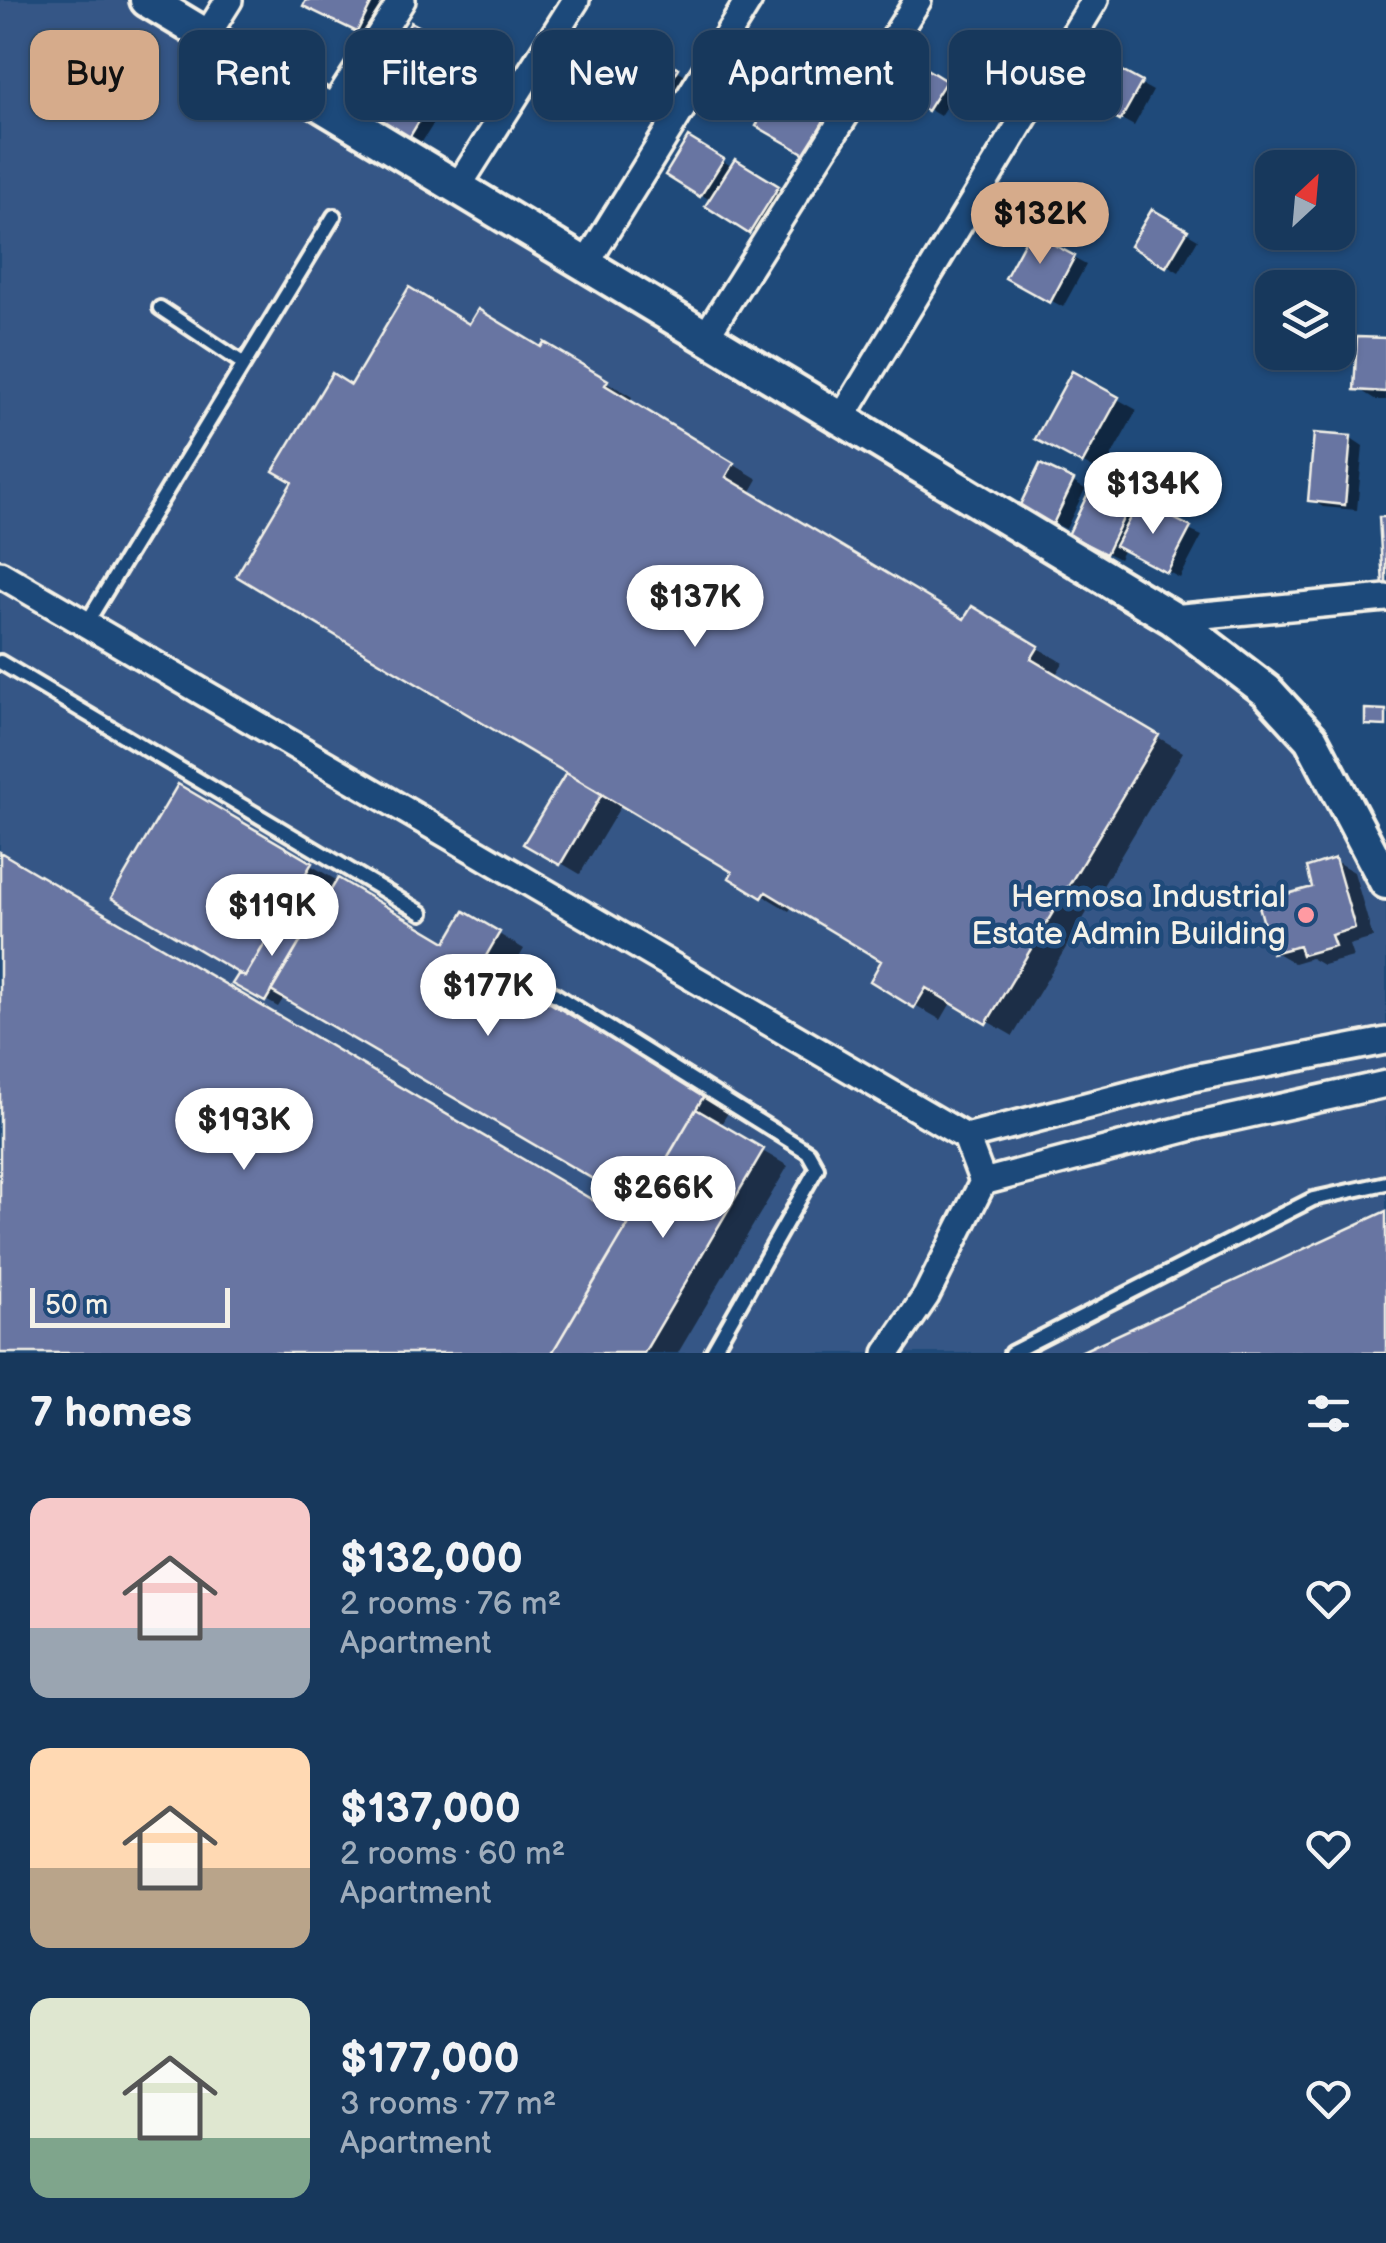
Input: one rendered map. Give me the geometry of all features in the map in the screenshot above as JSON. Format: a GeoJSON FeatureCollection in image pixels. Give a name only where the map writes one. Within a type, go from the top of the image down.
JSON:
{"type":"FeatureCollection","features":[{"type":"Feature","properties":{"kind":"street"},"geometry":{"type":"LineString","coordinates":[[147,0],[198,30]]}},
{"type":"Feature","properties":{"kind":"street"},"geometry":{"type":"LineString","coordinates":[[210,30],[229,0]]}},
{"type":"Feature","properties":{"kind":"street"},"geometry":{"type":"LineString","coordinates":[[331,111],[402,0]]}},
{"type":"Feature","properties":{"kind":"street"},"geometry":{"type":"LineString","coordinates":[[460,186],[576,0]]}},
{"type":"Feature","properties":{"kind":"street"},"geometry":{"type":"LineString","coordinates":[[586,264],[749,0]]}},
{"type":"Feature","properties":{"kind":"street"},"geometry":{"type":"LineString","coordinates":[[706,336],[918,0]]}},
{"type":"Feature","properties":{"kind":"street"},"geometry":{"type":"LineString","coordinates":[[842,418],[1095,0]]}},
{"type":"Feature","properties":{"kind":"street"},"geometry":{"type":"LineString","coordinates":[[325,107],[1172,618],[1266,691],[1310,739],[1386,882]]}},
{"type":"Feature","properties":{"kind":"street"},"geometry":{"type":"LineString","coordinates":[[0,574],[966,1136],[984,1182]]}},
{"type":"Feature","properties":{"kind":"street"},"geometry":{"type":"LineString","coordinates":[[1172,618],[1386,598]]}},
{"type":"Feature","properties":{"kind":"street"},"geometry":{"type":"LineString","coordinates":[[966,1136],[1193,1078],[1386,1041]]}},
{"type":"Feature","properties":{"kind":"street"},"geometry":{"type":"LineString","coordinates":[[894,1351],[984,1182],[1200,1125],[1386,1084]]}},
{"type":"Feature","properties":{"kind":"lane"},"geometry":{"type":"LineString","coordinates":[[86,624],[334,216]]}},
{"type":"Feature","properties":{"kind":"lane"},"geometry":{"type":"LineString","coordinates":[[160,308],[244,364]]}},
{"type":"Feature","properties":{"kind":"lane"},"geometry":{"type":"LineString","coordinates":[[0,662],[422,912]]}},
{"type":"Feature","properties":{"kind":"lane"},"geometry":{"type":"LineString","coordinates":[[514,969],[808,1152],[817,1168],[712,1353]]}},
{"type":"Feature","properties":{"kind":"lane"},"geometry":{"type":"LineString","coordinates":[[1011,1353],[1313,1199],[1386,1183]]}},
{"type":"Feature","properties":{"kind":"shaded area"},"geometry":{"type":"Polygon","coordinates":[[[0,0],[132,0],[181,30],[179,120],[325,119],[1262,697],[1312,750],[1386,906],[1386,1353],[0,1353],[0,0]]]}},
{"type":"Feature","properties":{"kind":"building"},"geometry":{"type":"Polygon","coordinates":[[[306,0],[373,0],[358,30],[303,6],[306,0]]]}},
{"type":"Feature","properties":{"kind":"building"},"geometry":{"type":"Polygon","coordinates":[[[411,22],[426,30],[407,30],[411,22]]]}},
{"type":"Feature","properties":{"kind":"building"},"geometry":{"type":"Polygon","coordinates":[[[929,71],[946,81],[929,108],[929,71]]]}},
{"type":"Feature","properties":{"kind":"building"},"geometry":{"type":"Polygon","coordinates":[[[1121,71],[1142,82],[1121,119],[1121,71]]]}},
{"type":"Feature","properties":{"kind":"building"},"geometry":{"type":"Polygon","coordinates":[[[379,120],[420,120],[409,138],[379,120]]]}},
{"type":"Feature","properties":{"kind":"building"},"geometry":{"type":"Polygon","coordinates":[[[759,120],[824,120],[805,154],[756,126],[759,120]]]}},
{"type":"Feature","properties":{"kind":"building"},"geometry":{"type":"Polygon","coordinates":[[[688,137],[724,159],[700,197],[665,175],[688,137]]]}},
{"type":"Feature","properties":{"kind":"building"},"geometry":{"type":"Polygon","coordinates":[[[735,159],[779,186],[749,234],[705,206],[735,159]]]}},
{"type":"Feature","properties":{"kind":"building"},"geometry":{"type":"Polygon","coordinates":[[[1152,209],[1188,230],[1166,267],[1130,246],[1152,209]]]}},
{"type":"Feature","properties":{"kind":"building"},"geometry":{"type":"Polygon","coordinates":[[[1030,232],[1075,256],[1050,303],[1005,278],[1030,232]]]}},
{"type":"Feature","properties":{"kind":"building"},"geometry":{"type":"Polygon","coordinates":[[[409,287],[469,324],[478,309],[541,347],[544,342],[608,380],[605,385],[734,463],[726,477],[964,619],[972,606],[1039,646],[1031,659],[1159,735],[986,1024],[926,988],[914,1008],[870,981],[881,961],[766,892],[762,898],[729,878],[732,872],[236,576],[292,482],[273,471],[332,373],[351,385],[409,287]]]}},
{"type":"Feature","properties":{"kind":"building"},"geometry":{"type":"Polygon","coordinates":[[[1357,337],[1386,338],[1386,392],[1354,390],[1357,337]]]}},
{"type":"Feature","properties":{"kind":"building"},"geometry":{"type":"Polygon","coordinates":[[[1072,371],[1119,397],[1082,464],[1035,439],[1072,371]]]}},
{"type":"Feature","properties":{"kind":"building"},"geometry":{"type":"Polygon","coordinates":[[[1314,433],[1351,436],[1345,505],[1308,501],[1314,433]]]}},
{"type":"Feature","properties":{"kind":"building"},"geometry":{"type":"Polygon","coordinates":[[[1040,464],[1074,480],[1053,524],[1019,507],[1040,464]]]}},
{"type":"Feature","properties":{"kind":"building"},"geometry":{"type":"Polygon","coordinates":[[[1093,483],[1131,502],[1106,554],[1068,535],[1093,483]]]}},
{"type":"Feature","properties":{"kind":"building"},"geometry":{"type":"Polygon","coordinates":[[[1139,501],[1191,527],[1167,573],[1115,546],[1139,501]]]}},
{"type":"Feature","properties":{"kind":"building"},"geometry":{"type":"Polygon","coordinates":[[[1379,517],[1386,517],[1386,586],[1383,586],[1379,517]]]}},
{"type":"Feature","properties":{"kind":"building"},"geometry":{"type":"Polygon","coordinates":[[[1365,709],[1386,710],[1386,726],[1365,725],[1365,709]]]}},
{"type":"Feature","properties":{"kind":"building"},"geometry":{"type":"Polygon","coordinates":[[[566,773],[602,794],[560,865],[523,844],[566,773]]]}},
{"type":"Feature","properties":{"kind":"building"},"geometry":{"type":"Polygon","coordinates":[[[178,784],[312,863],[245,977],[111,898],[178,784]]]}},
{"type":"Feature","properties":{"kind":"building"},"geometry":{"type":"Polygon","coordinates":[[[0,852],[630,1222],[552,1353],[0,1353],[0,852]]]}},
{"type":"Feature","properties":{"kind":"building","name":"Hermosa Industrial Estate Admin Building"},"geometry":{"type":"Polygon","coordinates":[[[1335,858],[1355,928],[1331,935],[1335,946],[1302,955],[1299,946],[1272,953],[1258,902],[1312,887],[1307,867],[1335,858]]]}},
{"type":"Feature","properties":{"kind":"building"},"geometry":{"type":"Polygon","coordinates":[[[338,878],[446,942],[464,911],[500,932],[482,963],[705,1094],[639,1206],[271,991],[338,878]]]}},
{"type":"Feature","properties":{"kind":"building"},"geometry":{"type":"Polygon","coordinates":[[[283,913],[308,929],[265,1002],[232,984],[239,973],[245,977],[283,913]]]}},
{"type":"Feature","properties":{"kind":"building"},"geometry":{"type":"Polygon","coordinates":[[[696,1109],[764,1149],[644,1353],[552,1353],[696,1109]]]}},
{"type":"Feature","properties":{"kind":"building"},"geometry":{"type":"Polygon","coordinates":[[[1386,1211],[1386,1353],[1078,1353],[1386,1211]]]}},
{"type":"Feature","properties":{"kind":"place","name":"Hermosa Industrial Estate Admin Building"},"geometry":{"type":"Point","coordinates":[1306,915]}}]}
